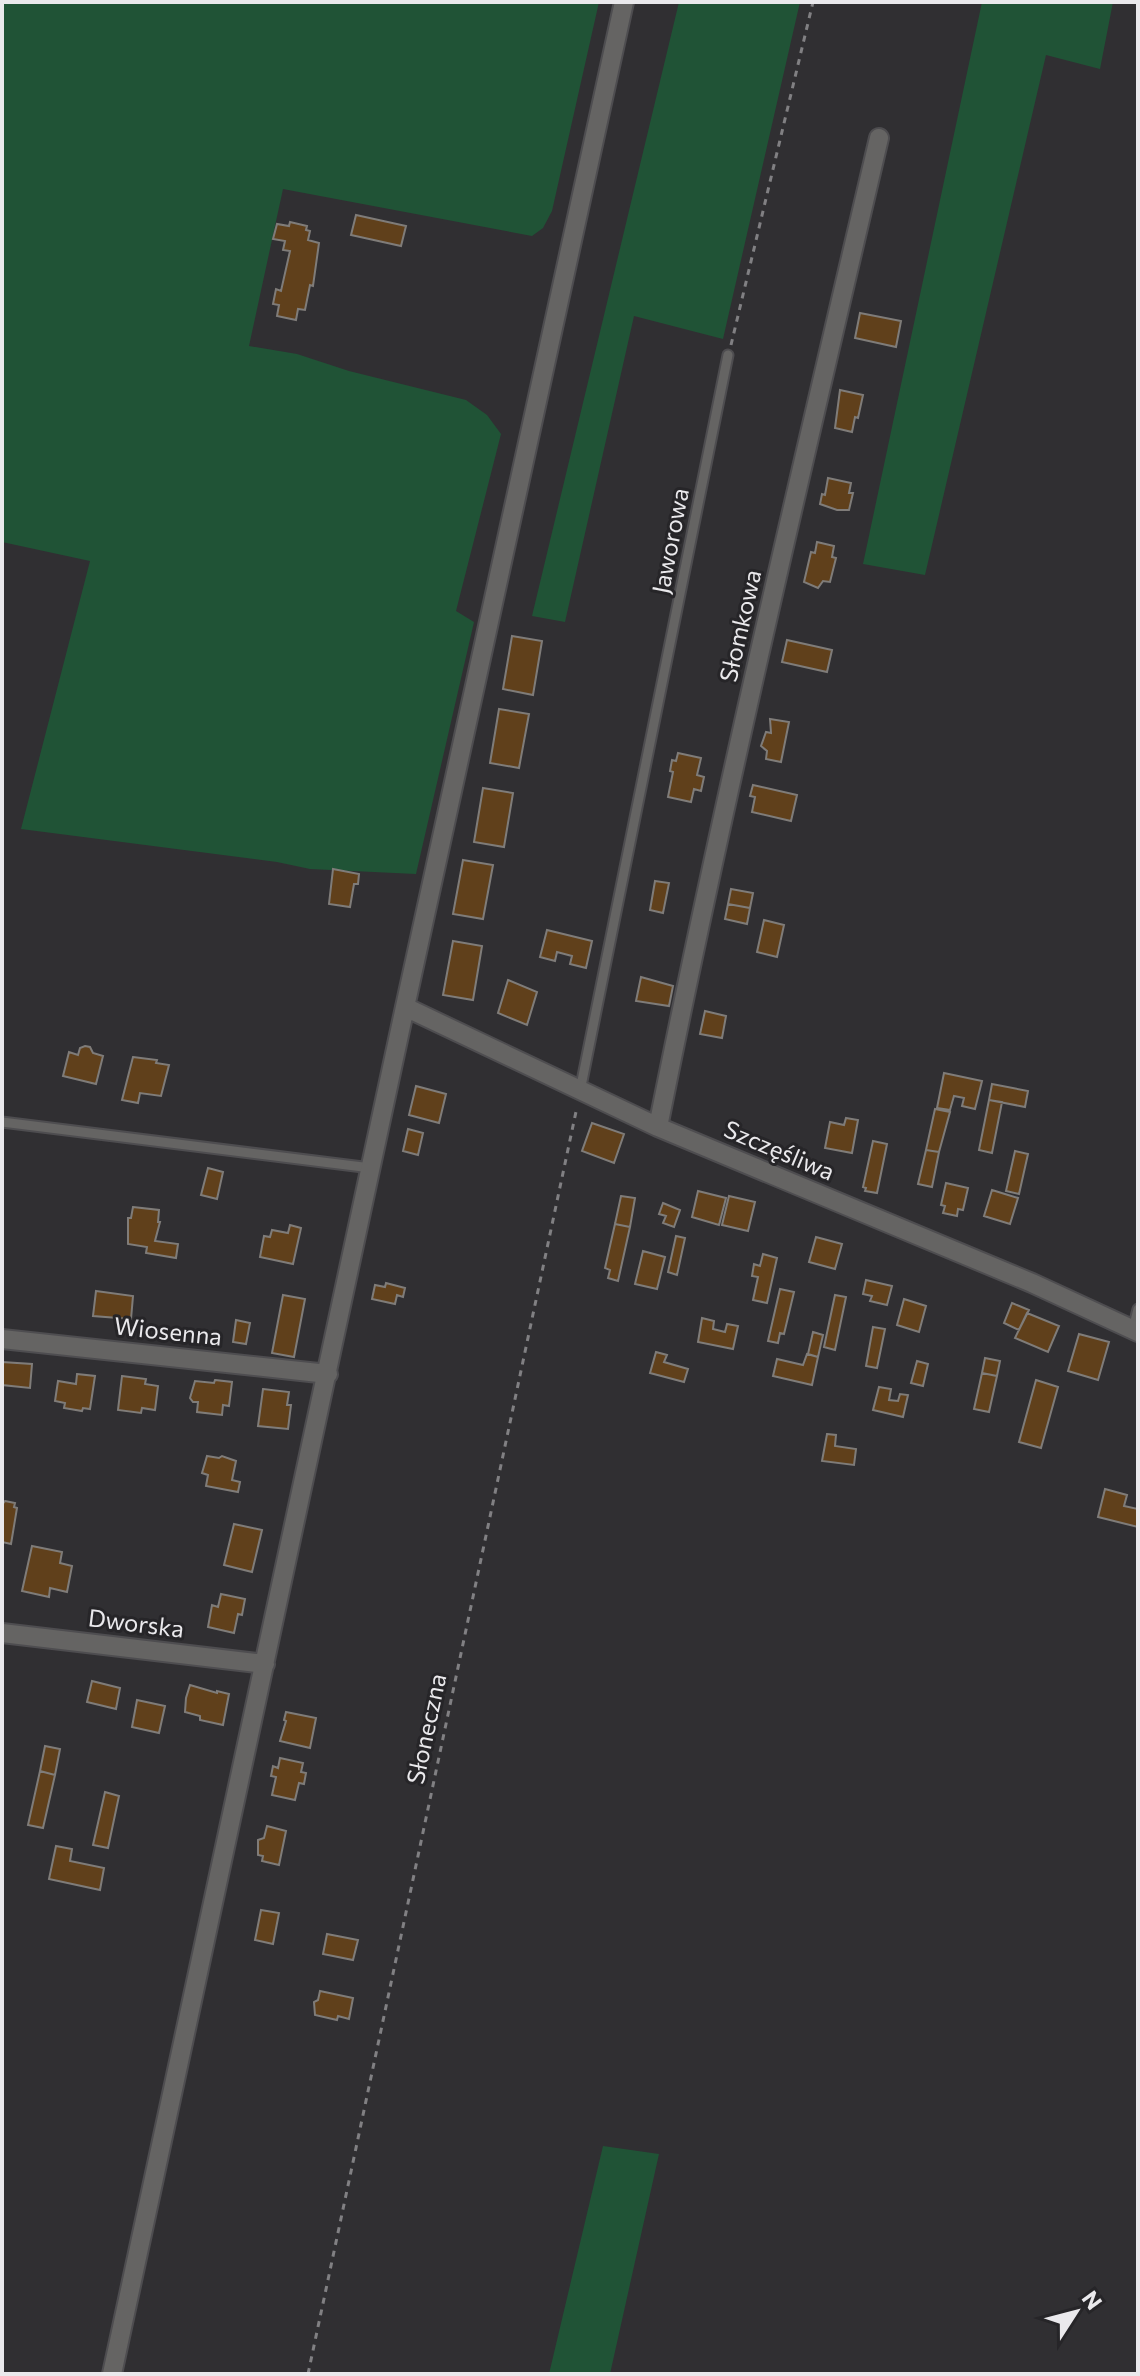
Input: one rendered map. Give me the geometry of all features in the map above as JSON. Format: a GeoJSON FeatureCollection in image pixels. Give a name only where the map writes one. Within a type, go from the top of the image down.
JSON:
{"type":"FeatureCollection","features":[{"type":"Feature","properties":{"kind":"street"},"geometry":{"type":"LineString","coordinates":[[112,2374],[624,2]]}},
{"type":"Feature","properties":{"kind":"street","name":"Słomkowa"},"geometry":{"type":"LineString","coordinates":[[658,1127],[699,923],[762,639],[879,138]]}},
{"type":"Feature","properties":{"kind":"street","name":"Szczęśliwa"},"geometry":{"type":"LineString","coordinates":[[405,1007],[658,1127],[1018,1277],[1136,1331]]}},
{"type":"Feature","properties":{"kind":"street","name":"Wiosenna"},"geometry":{"type":"LineString","coordinates":[[2,1339],[328,1374]]}},
{"type":"Feature","properties":{"kind":"street","name":"Dworska"},"geometry":{"type":"LineString","coordinates":[[2,1633],[265,1664]]}},
{"type":"Feature","properties":{"kind":"lane","name":"Jaworowa"},"geometry":{"type":"LineString","coordinates":[[580,1091],[728,355]]}},
{"type":"Feature","properties":{"kind":"lane"},"geometry":{"type":"LineString","coordinates":[[2,1122],[371,1168]]}},
{"type":"Feature","properties":{"kind":"lane"},"geometry":{"type":"LineString","coordinates":[[1136,1331],[1138,1309]]}},
{"type":"Feature","properties":{"kind":"path"},"geometry":{"type":"LineString","coordinates":[[728,355],[813,2]]}},
{"type":"Feature","properties":{"kind":"path","name":"Słoneczna"},"geometry":{"type":"LineString","coordinates":[[308,2374],[580,1091]]}},
{"type":"Feature","properties":{"kind":"green space"},"geometry":{"type":"Polygon","coordinates":[[[2,2],[599,2],[552,211],[543,228],[532,236],[283,189],[249,346],[297,354],[349,371],[466,400],[487,415],[501,434],[456,611],[474,622],[416,874],[310,869],[277,862],[21,829],[90,561],[2,542],[2,2]]]}},
{"type":"Feature","properties":{"kind":"green space"},"geometry":{"type":"Polygon","coordinates":[[[679,2],[800,2],[723,339],[634,316],[565,622],[532,616],[679,2]]]}},
{"type":"Feature","properties":{"kind":"green space"},"geometry":{"type":"Polygon","coordinates":[[[982,2],[1113,2],[1100,69],[1046,55],[925,575],[863,564],[982,2]]]}},
{"type":"Feature","properties":{"kind":"green space"},"geometry":{"type":"Polygon","coordinates":[[[603,2146],[659,2154],[610,2374],[549,2374],[603,2146]]]}},
{"type":"Feature","properties":{"kind":"building"},"geometry":{"type":"Polygon","coordinates":[[[356,215],[406,226],[401,246],[351,235],[356,215]]]}},
{"type":"Feature","properties":{"kind":"building"},"geometry":{"type":"Polygon","coordinates":[[[290,222],[307,226],[306,230],[310,231],[308,240],[319,243],[313,286],[310,285],[305,310],[298,309],[296,320],[277,316],[279,305],[273,304],[276,289],[281,291],[290,251],[283,250],[285,241],[273,239],[277,224],[289,226],[290,222]]]}},
{"type":"Feature","properties":{"kind":"building"},"geometry":{"type":"Polygon","coordinates":[[[860,313],[901,321],[896,347],[855,338],[860,313]]]}},
{"type":"Feature","properties":{"kind":"building"},"geometry":{"type":"Polygon","coordinates":[[[840,390],[863,395],[852,432],[835,428],[840,390]]]}},
{"type":"Feature","properties":{"kind":"building"},"geometry":{"type":"Polygon","coordinates":[[[828,478],[851,483],[849,493],[853,493],[849,510],[837,510],[820,504],[828,478]]]}},
{"type":"Feature","properties":{"kind":"building"},"geometry":{"type":"Polygon","coordinates":[[[817,542],[834,546],[832,557],[836,558],[830,582],[823,581],[818,588],[804,582],[811,552],[815,553],[817,542]]]}},
{"type":"Feature","properties":{"kind":"building"},"geometry":{"type":"Polygon","coordinates":[[[512,636],[542,641],[533,695],[503,689],[512,636]]]}},
{"type":"Feature","properties":{"kind":"building"},"geometry":{"type":"Polygon","coordinates":[[[787,640],[832,650],[827,672],[782,662],[787,640]]]}},
{"type":"Feature","properties":{"kind":"building"},"geometry":{"type":"Polygon","coordinates":[[[499,709],[529,714],[519,768],[490,763],[499,709]]]}},
{"type":"Feature","properties":{"kind":"building"},"geometry":{"type":"Polygon","coordinates":[[[770,719],[789,722],[781,762],[766,759],[767,751],[761,746],[766,732],[771,733],[770,719]]]}},
{"type":"Feature","properties":{"kind":"building"},"geometry":{"type":"Polygon","coordinates":[[[678,753],[701,758],[697,775],[704,777],[701,791],[694,789],[691,802],[668,797],[672,760],[676,761],[678,753]]]}},
{"type":"Feature","properties":{"kind":"building"},"geometry":{"type":"Polygon","coordinates":[[[753,785],[797,795],[791,821],[752,812],[755,797],[750,796],[753,785]]]}},
{"type":"Feature","properties":{"kind":"building"},"geometry":{"type":"Polygon","coordinates":[[[483,788],[513,793],[504,847],[474,842],[483,788]]]}},
{"type":"Feature","properties":{"kind":"building"},"geometry":{"type":"Polygon","coordinates":[[[463,860],[493,865],[483,919],[453,914],[463,860]]]}},
{"type":"Feature","properties":{"kind":"building"},"geometry":{"type":"Polygon","coordinates":[[[333,869],[359,874],[350,907],[329,904],[333,869]]]}},
{"type":"Feature","properties":{"kind":"building"},"geometry":{"type":"Polygon","coordinates":[[[655,881],[669,883],[663,913],[650,910],[655,881]]]}},
{"type":"Feature","properties":{"kind":"building"},"geometry":{"type":"Polygon","coordinates":[[[731,889],[753,893],[750,908],[728,904],[731,889]]]}},
{"type":"Feature","properties":{"kind":"building"},"geometry":{"type":"Polygon","coordinates":[[[728,904],[750,908],[747,924],[725,919],[728,904]]]}},
{"type":"Feature","properties":{"kind":"building"},"geometry":{"type":"Polygon","coordinates":[[[764,920],[784,925],[777,957],[757,952],[764,920]]]}},
{"type":"Feature","properties":{"kind":"building"},"geometry":{"type":"Polygon","coordinates":[[[547,930],[592,941],[586,968],[570,964],[572,956],[557,952],[555,961],[540,957],[547,930]]]}},
{"type":"Feature","properties":{"kind":"building"},"geometry":{"type":"Polygon","coordinates":[[[453,941],[482,946],[473,1000],[443,995],[453,941]]]}},
{"type":"Feature","properties":{"kind":"building"},"geometry":{"type":"Polygon","coordinates":[[[641,977],[673,986],[669,1006],[636,1001],[641,977]]]}},
{"type":"Feature","properties":{"kind":"building"},"geometry":{"type":"Polygon","coordinates":[[[508,980],[537,992],[527,1025],[498,1013],[508,980]]]}},
{"type":"Feature","properties":{"kind":"building"},"geometry":{"type":"Polygon","coordinates":[[[705,1011],[726,1016],[722,1038],[700,1034],[705,1011]]]}},
{"type":"Feature","properties":{"kind":"building"},"geometry":{"type":"Polygon","coordinates":[[[85,1046],[103,1056],[96,1084],[63,1076],[69,1052],[78,1055],[80,1048],[85,1046]]]}},
{"type":"Feature","properties":{"kind":"building"},"geometry":{"type":"Polygon","coordinates":[[[133,1057],[169,1065],[161,1096],[140,1093],[138,1103],[122,1100],[133,1057]]]}},
{"type":"Feature","properties":{"kind":"building"},"geometry":{"type":"Polygon","coordinates":[[[944,1073],[982,1081],[975,1109],[962,1106],[964,1098],[954,1096],[950,1110],[937,1108],[944,1073]]]}},
{"type":"Feature","properties":{"kind":"building"},"geometry":{"type":"Polygon","coordinates":[[[992,1084],[1028,1091],[1025,1107],[989,1100],[992,1084]]]}},
{"type":"Feature","properties":{"kind":"building"},"geometry":{"type":"Polygon","coordinates":[[[416,1086],[446,1094],[439,1123],[409,1115],[416,1086]]]}},
{"type":"Feature","properties":{"kind":"building"},"geometry":{"type":"Polygon","coordinates":[[[989,1100],[1002,1102],[992,1153],[979,1150],[989,1100]]]}},
{"type":"Feature","properties":{"kind":"building"},"geometry":{"type":"Polygon","coordinates":[[[935,1109],[950,1112],[939,1152],[926,1150],[935,1109]]]}},
{"type":"Feature","properties":{"kind":"building"},"geometry":{"type":"Polygon","coordinates":[[[846,1118],[858,1120],[852,1153],[825,1148],[830,1122],[844,1125],[846,1118]]]}},
{"type":"Feature","properties":{"kind":"building"},"geometry":{"type":"Polygon","coordinates":[[[592,1123],[624,1134],[614,1163],[582,1151],[592,1123]]]}},
{"type":"Feature","properties":{"kind":"building"},"geometry":{"type":"Polygon","coordinates":[[[408,1129],[423,1133],[418,1155],[403,1151],[408,1129]]]}},
{"type":"Feature","properties":{"kind":"building"},"geometry":{"type":"Polygon","coordinates":[[[873,1141],[887,1144],[877,1193],[865,1191],[863,1187],[873,1141]]]}},
{"type":"Feature","properties":{"kind":"building"},"geometry":{"type":"Polygon","coordinates":[[[926,1150],[939,1152],[932,1187],[918,1184],[926,1150]]]}},
{"type":"Feature","properties":{"kind":"building"},"geometry":{"type":"Polygon","coordinates":[[[1015,1151],[1028,1154],[1019,1194],[1006,1191],[1015,1151]]]}},
{"type":"Feature","properties":{"kind":"building"},"geometry":{"type":"Polygon","coordinates":[[[208,1168],[223,1172],[217,1199],[201,1195],[208,1168]]]}},
{"type":"Feature","properties":{"kind":"building"},"geometry":{"type":"Polygon","coordinates":[[[946,1183],[968,1188],[963,1210],[958,1209],[957,1216],[943,1213],[945,1206],[941,1205],[946,1183]]]}},
{"type":"Feature","properties":{"kind":"building"},"geometry":{"type":"Polygon","coordinates":[[[992,1190],[1018,1198],[1010,1224],[984,1216],[992,1190]]]}},
{"type":"Feature","properties":{"kind":"building"},"geometry":{"type":"Polygon","coordinates":[[[698,1191],[726,1198],[719,1225],[692,1217],[698,1191]]]}},
{"type":"Feature","properties":{"kind":"building"},"geometry":{"type":"Polygon","coordinates":[[[621,1196],[635,1198],[630,1227],[615,1224],[621,1196]]]}},
{"type":"Feature","properties":{"kind":"building"},"geometry":{"type":"Polygon","coordinates":[[[729,1196],[755,1202],[748,1231],[722,1225],[729,1196]]]}},
{"type":"Feature","properties":{"kind":"building"},"geometry":{"type":"Polygon","coordinates":[[[663,1203],[680,1210],[674,1227],[663,1223],[666,1216],[659,1214],[663,1203]]]}},
{"type":"Feature","properties":{"kind":"building"},"geometry":{"type":"Polygon","coordinates":[[[133,1207],[159,1210],[160,1222],[155,1241],[178,1244],[176,1258],[146,1253],[147,1247],[128,1244],[128,1218],[131,1218],[133,1207]]]}},
{"type":"Feature","properties":{"kind":"building"},"geometry":{"type":"Polygon","coordinates":[[[615,1224],[630,1227],[618,1281],[608,1278],[610,1270],[605,1268],[615,1224]]]}},
{"type":"Feature","properties":{"kind":"building"},"geometry":{"type":"Polygon","coordinates":[[[290,1225],[301,1228],[293,1264],[260,1257],[264,1236],[270,1237],[272,1230],[288,1233],[290,1225]]]}},
{"type":"Feature","properties":{"kind":"building"},"geometry":{"type":"Polygon","coordinates":[[[676,1236],[685,1238],[677,1275],[668,1272],[676,1236]]]}},
{"type":"Feature","properties":{"kind":"building"},"geometry":{"type":"Polygon","coordinates":[[[816,1237],[842,1244],[835,1269],[809,1262],[816,1237]]]}},
{"type":"Feature","properties":{"kind":"building"},"geometry":{"type":"Polygon","coordinates":[[[643,1251],[665,1257],[657,1289],[635,1284],[643,1251]]]}},
{"type":"Feature","properties":{"kind":"building"},"geometry":{"type":"Polygon","coordinates":[[[763,1254],[777,1258],[767,1303],[753,1300],[758,1277],[752,1276],[754,1264],[760,1266],[763,1254]]]}},
{"type":"Feature","properties":{"kind":"building"},"geometry":{"type":"Polygon","coordinates":[[[866,1280],[892,1286],[887,1305],[870,1301],[872,1296],[863,1294],[866,1280]]]}},
{"type":"Feature","properties":{"kind":"building"},"geometry":{"type":"Polygon","coordinates":[[[386,1283],[405,1288],[403,1297],[397,1295],[395,1304],[372,1299],[375,1285],[385,1287],[386,1283]]]}},
{"type":"Feature","properties":{"kind":"building"},"geometry":{"type":"Polygon","coordinates":[[[780,1289],[794,1292],[784,1334],[780,1333],[778,1343],[768,1341],[780,1289]]]}},
{"type":"Feature","properties":{"kind":"building"},"geometry":{"type":"Polygon","coordinates":[[[96,1291],[133,1296],[131,1319],[93,1316],[96,1291]]]}},
{"type":"Feature","properties":{"kind":"building"},"geometry":{"type":"Polygon","coordinates":[[[283,1295],[305,1299],[294,1357],[272,1353],[283,1295]]]}},
{"type":"Feature","properties":{"kind":"building"},"geometry":{"type":"Polygon","coordinates":[[[835,1295],[846,1297],[835,1350],[824,1347],[835,1295]]]}},
{"type":"Feature","properties":{"kind":"building"},"geometry":{"type":"Polygon","coordinates":[[[904,1299],[926,1306],[919,1332],[897,1325],[904,1299]]]}},
{"type":"Feature","properties":{"kind":"building"},"geometry":{"type":"Polygon","coordinates":[[[1012,1303],[1029,1310],[1019,1330],[1004,1323],[1012,1303]]]}},
{"type":"Feature","properties":{"kind":"building"},"geometry":{"type":"Polygon","coordinates":[[[1027,1313],[1059,1326],[1048,1352],[1015,1338],[1027,1313]]]}},
{"type":"Feature","properties":{"kind":"building"},"geometry":{"type":"Polygon","coordinates":[[[702,1318],[714,1321],[713,1329],[725,1332],[727,1324],[738,1326],[733,1349],[698,1342],[702,1318]]]}},
{"type":"Feature","properties":{"kind":"building"},"geometry":{"type":"Polygon","coordinates":[[[236,1320],[250,1323],[246,1344],[233,1342],[236,1320]]]}},
{"type":"Feature","properties":{"kind":"building"},"geometry":{"type":"Polygon","coordinates":[[[873,1327],[885,1329],[877,1368],[866,1366],[873,1327]]]}},
{"type":"Feature","properties":{"kind":"building"},"geometry":{"type":"Polygon","coordinates":[[[813,1332],[823,1335],[818,1357],[808,1354],[813,1332]]]}},
{"type":"Feature","properties":{"kind":"building"},"geometry":{"type":"Polygon","coordinates":[[[1079,1334],[1109,1342],[1098,1380],[1068,1371],[1079,1334]]]}},
{"type":"Feature","properties":{"kind":"building"},"geometry":{"type":"Polygon","coordinates":[[[656,1352],[667,1355],[664,1362],[688,1369],[684,1382],[650,1373],[656,1352]]]}},
{"type":"Feature","properties":{"kind":"building"},"geometry":{"type":"Polygon","coordinates":[[[807,1354],[818,1357],[812,1385],[773,1376],[777,1359],[803,1365],[807,1354]]]}},
{"type":"Feature","properties":{"kind":"building"},"geometry":{"type":"Polygon","coordinates":[[[985,1358],[1000,1361],[997,1376],[982,1373],[985,1358]]]}},
{"type":"Feature","properties":{"kind":"building"},"geometry":{"type":"Polygon","coordinates":[[[917,1361],[928,1364],[923,1386],[911,1383],[917,1361]]]}},
{"type":"Feature","properties":{"kind":"building"},"geometry":{"type":"Polygon","coordinates":[[[2,1362],[32,1364],[30,1388],[2,1385],[2,1362]]]}},
{"type":"Feature","properties":{"kind":"building"},"geometry":{"type":"Polygon","coordinates":[[[982,1373],[997,1376],[989,1412],[974,1409],[982,1373]]]}},
{"type":"Feature","properties":{"kind":"building"},"geometry":{"type":"Polygon","coordinates":[[[77,1374],[95,1376],[90,1409],[83,1408],[82,1411],[64,1408],[65,1403],[55,1401],[58,1381],[76,1384],[77,1374]]]}},
{"type":"Feature","properties":{"kind":"building"},"geometry":{"type":"Polygon","coordinates":[[[122,1376],[146,1379],[145,1384],[158,1386],[155,1410],[142,1408],[141,1413],[118,1410],[122,1376]]]}},
{"type":"Feature","properties":{"kind":"building"},"geometry":{"type":"Polygon","coordinates":[[[215,1380],[232,1382],[229,1406],[223,1405],[222,1415],[197,1412],[198,1402],[190,1398],[195,1381],[214,1383],[215,1380]]]}},
{"type":"Feature","properties":{"kind":"building"},"geometry":{"type":"Polygon","coordinates":[[[1036,1380],[1058,1387],[1041,1448],[1019,1442],[1036,1380]]]}},
{"type":"Feature","properties":{"kind":"building"},"geometry":{"type":"Polygon","coordinates":[[[879,1387],[891,1389],[889,1400],[898,1401],[900,1394],[908,1395],[903,1417],[873,1410],[879,1387]]]}},
{"type":"Feature","properties":{"kind":"building"},"geometry":{"type":"Polygon","coordinates":[[[263,1389],[289,1392],[288,1429],[258,1426],[263,1389]]]}},
{"type":"Feature","properties":{"kind":"building"},"geometry":{"type":"Polygon","coordinates":[[[827,1434],[836,1435],[835,1446],[856,1449],[854,1465],[822,1461],[827,1434]]]}},
{"type":"Feature","properties":{"kind":"building"},"geometry":{"type":"Polygon","coordinates":[[[207,1456],[222,1456],[236,1461],[232,1480],[240,1482],[238,1492],[206,1486],[208,1475],[202,1473],[207,1456]]]}},
{"type":"Feature","properties":{"kind":"building"},"geometry":{"type":"Polygon","coordinates":[[[1105,1489],[1127,1495],[1124,1506],[1138,1509],[1138,1527],[1098,1517],[1105,1489]]]}},
{"type":"Feature","properties":{"kind":"building"},"geometry":{"type":"Polygon","coordinates":[[[5,1501],[15,1503],[14,1507],[17,1508],[11,1544],[2,1542],[2,1505],[5,1501]]]}},
{"type":"Feature","properties":{"kind":"building"},"geometry":{"type":"Polygon","coordinates":[[[234,1524],[262,1530],[252,1572],[224,1565],[234,1524]]]}},
{"type":"Feature","properties":{"kind":"building"},"geometry":{"type":"Polygon","coordinates":[[[32,1546],[62,1552],[60,1563],[72,1566],[67,1592],[50,1588],[49,1597],[22,1591],[32,1546]]]}},
{"type":"Feature","properties":{"kind":"building"},"geometry":{"type":"Polygon","coordinates":[[[221,1594],[245,1599],[234,1633],[208,1627],[212,1605],[218,1607],[221,1594]]]}},
{"type":"Feature","properties":{"kind":"building"},"geometry":{"type":"Polygon","coordinates":[[[92,1681],[120,1688],[116,1709],[87,1702],[92,1681]]]}},
{"type":"Feature","properties":{"kind":"building"},"geometry":{"type":"Polygon","coordinates":[[[190,1685],[229,1694],[223,1725],[200,1720],[200,1716],[185,1712],[190,1685]]]}},
{"type":"Feature","properties":{"kind":"building"},"geometry":{"type":"Polygon","coordinates":[[[137,1700],[165,1706],[159,1733],[132,1727],[137,1700]]]}},
{"type":"Feature","properties":{"kind":"building"},"geometry":{"type":"Polygon","coordinates":[[[286,1712],[316,1718],[310,1748],[280,1741],[286,1712]]]}},
{"type":"Feature","properties":{"kind":"building"},"geometry":{"type":"Polygon","coordinates":[[[45,1746],[60,1749],[55,1775],[40,1771],[45,1746]]]}},
{"type":"Feature","properties":{"kind":"building"},"geometry":{"type":"Polygon","coordinates":[[[280,1758],[303,1763],[301,1772],[306,1773],[304,1784],[299,1783],[295,1800],[272,1795],[276,1777],[271,1776],[273,1766],[278,1768],[280,1758]]]}},
{"type":"Feature","properties":{"kind":"building"},"geometry":{"type":"Polygon","coordinates":[[[40,1771],[55,1775],[43,1828],[28,1825],[40,1771]]]}},
{"type":"Feature","properties":{"kind":"building"},"geometry":{"type":"Polygon","coordinates":[[[105,1792],[119,1796],[108,1848],[93,1845],[105,1792]]]}},
{"type":"Feature","properties":{"kind":"building"},"geometry":{"type":"Polygon","coordinates":[[[267,1826],[286,1831],[279,1865],[262,1861],[263,1856],[258,1855],[258,1840],[264,1838],[267,1826]]]}},
{"type":"Feature","properties":{"kind":"building"},"geometry":{"type":"Polygon","coordinates":[[[56,1846],[72,1849],[70,1861],[104,1868],[100,1890],[49,1879],[56,1846]]]}},
{"type":"Feature","properties":{"kind":"building"},"geometry":{"type":"Polygon","coordinates":[[[261,1910],[279,1913],[273,1944],[255,1940],[261,1910]]]}},
{"type":"Feature","properties":{"kind":"building"},"geometry":{"type":"Polygon","coordinates":[[[327,1934],[358,1940],[353,1960],[323,1954],[327,1934]]]}},
{"type":"Feature","properties":{"kind":"building"},"geometry":{"type":"Polygon","coordinates":[[[320,1991],[353,1998],[349,2019],[315,2015],[314,2002],[318,2000],[320,1991]]]}}]}
